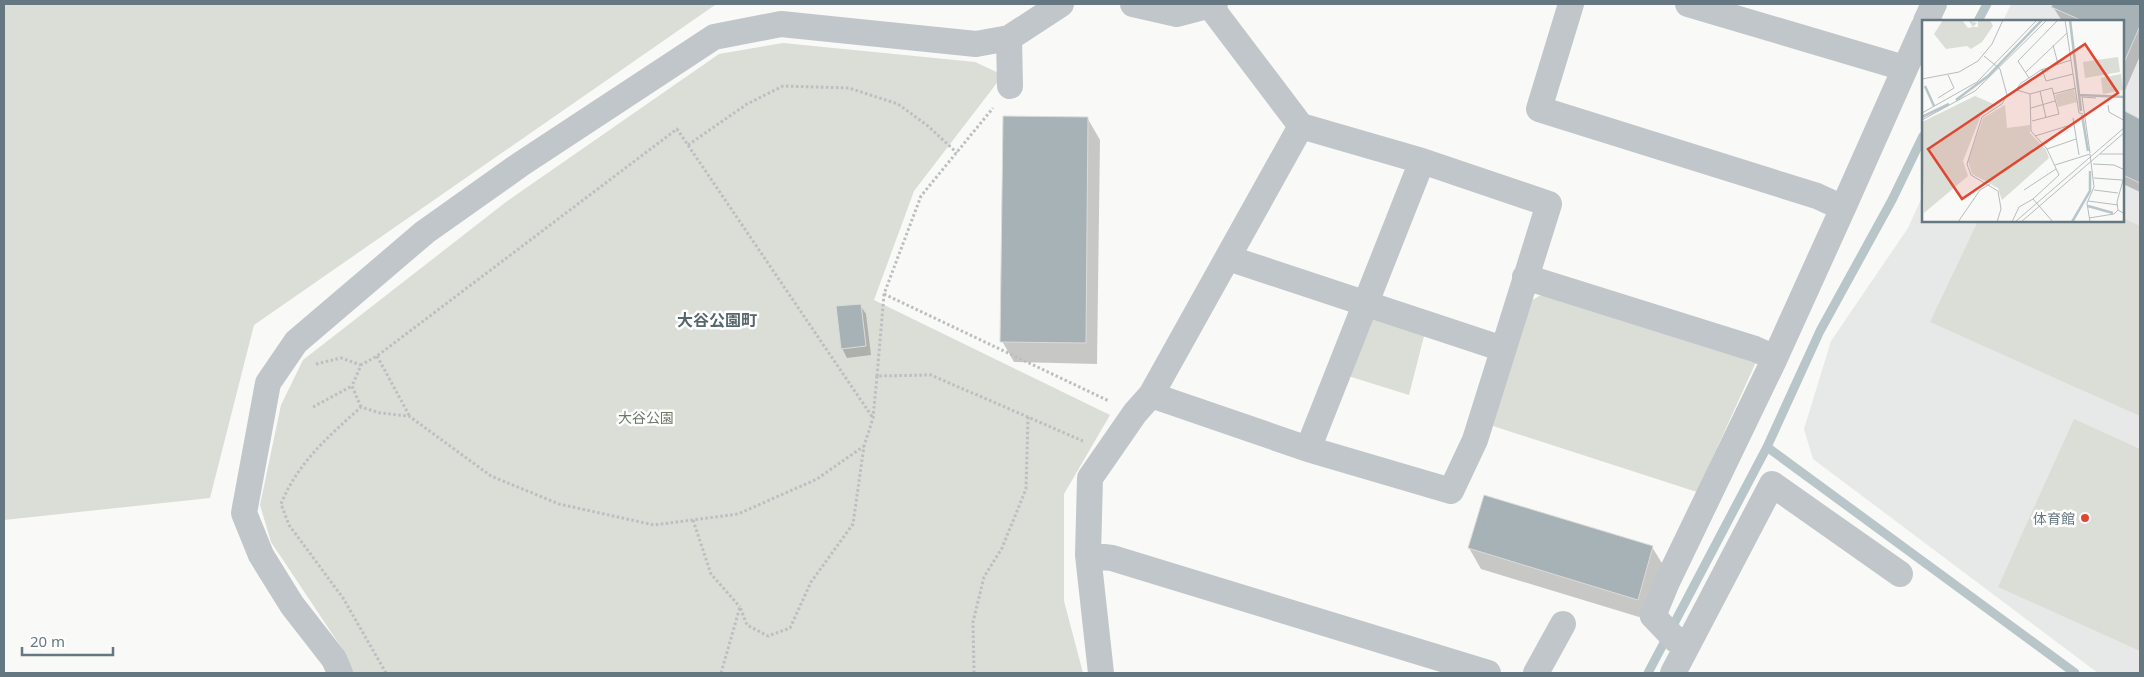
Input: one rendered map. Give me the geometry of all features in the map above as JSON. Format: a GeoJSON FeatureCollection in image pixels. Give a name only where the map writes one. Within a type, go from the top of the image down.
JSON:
{"type":"FeatureCollection","features":[{"type":"Feature","properties":{"kind":"street"},"geometry":{"type":"LineString","coordinates":[[340,673],[334,659],[292,605],[261,555],[244,513],[268,383],[296,342],[425,232],[521,164],[714,37],[781,24],[976,44],[1009,38],[1061,4]]}},
{"type":"Feature","properties":{"kind":"street"},"geometry":{"type":"LineString","coordinates":[[1134,4],[1178,14],[1212,5],[1301,126],[1422,161],[1549,204],[1475,440],[1452,491],[1143,404]]}},
{"type":"Feature","properties":{"kind":"street"},"geometry":{"type":"LineString","coordinates":[[1571,4],[1539,110],[1817,196],[1843,208]]}},
{"type":"Feature","properties":{"kind":"street"},"geometry":{"type":"LineString","coordinates":[[1688,4],[1758,14],[1904,68]]}},
{"type":"Feature","properties":{"kind":"street"},"geometry":{"type":"LineString","coordinates":[[1926,20],[1934,4]]}},
{"type":"Feature","properties":{"kind":"street"},"geometry":{"type":"LineString","coordinates":[[1675,638],[1653,616],[1667,582],[1775,358],[1922,30]]}},
{"type":"Feature","properties":{"kind":"street"},"geometry":{"type":"LineString","coordinates":[[1009,38],[1010,86]]}},
{"type":"Feature","properties":{"kind":"street"},"geometry":{"type":"LineString","coordinates":[[1101,673],[1088,556],[1090,478],[1143,404],[1228,258],[1301,126]]}},
{"type":"Feature","properties":{"kind":"street"},"geometry":{"type":"LineString","coordinates":[[1308,449],[1422,161]]}},
{"type":"Feature","properties":{"kind":"street"},"geometry":{"type":"LineString","coordinates":[[1228,258],[1503,349]]}},
{"type":"Feature","properties":{"kind":"street"},"geometry":{"type":"LineString","coordinates":[[1525,277],[1755,348],[1775,358]]}},
{"type":"Feature","properties":{"kind":"street"},"geometry":{"type":"LineString","coordinates":[[1673,673],[1675,638],[1772,484],[1900,574]]}},
{"type":"Feature","properties":{"kind":"street"},"geometry":{"type":"LineString","coordinates":[[1088,556],[1112,558],[1488,673]]}},
{"type":"Feature","properties":{"kind":"street"},"geometry":{"type":"LineString","coordinates":[[1536,673],[1563,624]]}},
{"type":"Feature","properties":{"kind":"path"},"geometry":{"type":"LineString","coordinates":[[688,145],[747,104],[783,86],[849,88],[898,104],[928,126],[957,153]]}},
{"type":"Feature","properties":{"kind":"path"},"geometry":{"type":"LineString","coordinates":[[693,520],[711,574],[740,607],[747,625],[768,636],[790,628],[811,582],[853,524],[864,446],[873,418],[884,294],[922,196],[1010,86]]}},
{"type":"Feature","properties":{"kind":"path"},"geometry":{"type":"LineString","coordinates":[[313,407],[352,386],[361,365],[377,356],[677,129],[873,418]]}},
{"type":"Feature","properties":{"kind":"path"},"geometry":{"type":"LineString","coordinates":[[884,294],[1143,404]]}},
{"type":"Feature","properties":{"kind":"path"},"geometry":{"type":"LineString","coordinates":[[377,356],[409,416],[491,476],[559,504],[654,525],[738,514],[816,479],[864,446]]}},
{"type":"Feature","properties":{"kind":"path"},"geometry":{"type":"LineString","coordinates":[[277,371],[341,358],[361,365]]}},
{"type":"Feature","properties":{"kind":"path"},"geometry":{"type":"LineString","coordinates":[[877,376],[931,375],[1108,452]]}},
{"type":"Feature","properties":{"kind":"path"},"geometry":{"type":"LineString","coordinates":[[352,386],[361,407],[380,413],[409,416]]}},
{"type":"Feature","properties":{"kind":"path"},"geometry":{"type":"LineString","coordinates":[[361,407],[310,454],[289,483],[281,504],[290,525],[343,598],[386,673]]}},
{"type":"Feature","properties":{"kind":"path"},"geometry":{"type":"LineString","coordinates":[[974,673],[973,622],[984,577],[1002,548],[1026,489],[1028,417]]}},
{"type":"Feature","properties":{"kind":"path"},"geometry":{"type":"LineString","coordinates":[[721,673],[740,607]]}},
{"type":"Feature","properties":{"kind":"shaded area"},"geometry":{"type":"Polygon","coordinates":[[[2011,4],[2140,4],[2140,673],[2098,673],[1813,459],[1804,429],[1831,341],[1908,228],[1922,197],[1922,222],[2124,222],[2124,20],[2003,20],[2011,4]]]}},
{"type":"Feature","properties":{"kind":"green space"},"geometry":{"type":"Polygon","coordinates":[[[4,4],[763,4],[715,5],[254,325],[210,498],[4,520],[4,4]]]}},
{"type":"Feature","properties":{"kind":"green space","name":"大谷公園"},"geometry":{"type":"Polygon","coordinates":[[[783,43],[975,62],[1003,75],[914,191],[874,300],[1110,415],[1064,494],[1064,601],[1083,673],[353,673],[343,650],[271,542],[260,505],[281,405],[303,360],[506,202],[719,54],[783,43]]]}},
{"type":"Feature","properties":{"kind":"green space"},"geometry":{"type":"Polygon","coordinates":[[[2124,218],[2140,226],[2140,416],[1930,322],[1978,222],[2124,222],[2124,218]]]}},
{"type":"Feature","properties":{"kind":"green space"},"geometry":{"type":"Polygon","coordinates":[[[1541,295],[1756,362],[1697,492],[1493,426],[1527,303],[1541,295]]]}},
{"type":"Feature","properties":{"kind":"green space"},"geometry":{"type":"Polygon","coordinates":[[[1369,316],[1424,336],[1409,395],[1345,375],[1369,316]]]}},
{"type":"Feature","properties":{"kind":"green space","name":"体育館"},"geometry":{"type":"Polygon","coordinates":[[[2074,419],[2140,449],[2140,651],[1998,587],[2074,419]]]}},
{"type":"Feature","properties":{"kind":"building"},"geometry":{"type":"Polygon","coordinates":[[[2053,4],[2140,4],[2140,26],[2124,63],[2124,20],[2081,20],[2051,7],[2053,4]]]}},
{"type":"Feature","properties":{"kind":"building"},"geometry":{"type":"Polygon","coordinates":[[[2124,111],[2140,119],[2140,183],[2124,175],[2124,111]]]}},
{"type":"Feature","properties":{"kind":"building"},"geometry":{"type":"Polygon","coordinates":[[[1003,116],[1088,117],[1086,343],[1000,342],[1003,116]]]}},
{"type":"Feature","properties":{"kind":"building"},"geometry":{"type":"Polygon","coordinates":[[[861,304],[866,346],[841,349],[836,306],[861,304]]]}},
{"type":"Feature","properties":{"kind":"building"},"geometry":{"type":"Polygon","coordinates":[[[1484,495],[1653,546],[1638,600],[1468,548],[1484,495]]]}},
{"type":"Feature","properties":{"kind":"waterway"},"geometry":{"type":"LineString","coordinates":[[1979,20],[1987,4]]}},
{"type":"Feature","properties":{"kind":"waterway"},"geometry":{"type":"LineString","coordinates":[[1648,673],[1767,447],[1820,331],[1892,200],[1922,138]]}},
{"type":"Feature","properties":{"kind":"waterway"},"geometry":{"type":"LineString","coordinates":[[1767,447],[2075,673]]}},
{"type":"Feature","properties":{"kind":"place","name":"体育館"},"geometry":{"type":"Point","coordinates":[2085,518]}},
{"type":"Feature","properties":{"kind":"district","name":"大谷公園町"},"geometry":{"type":"Point","coordinates":[717,320]}}]}
